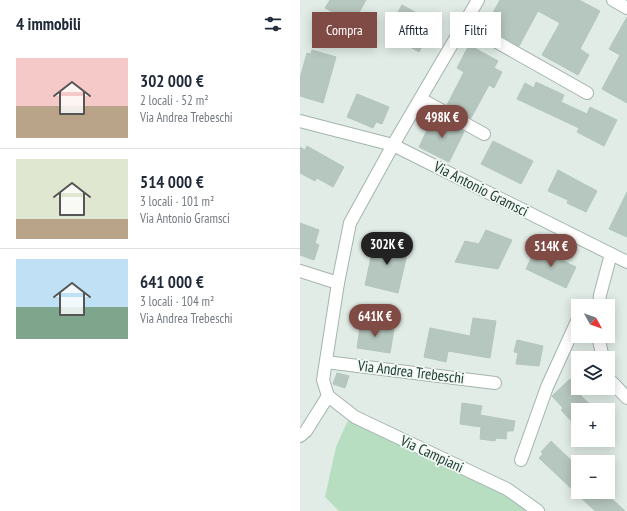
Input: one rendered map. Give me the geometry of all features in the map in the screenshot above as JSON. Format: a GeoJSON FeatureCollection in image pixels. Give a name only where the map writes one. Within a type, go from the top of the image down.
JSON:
{"type":"FeatureCollection","features":[{"type":"Feature","properties":{"kind":"street"},"geometry":{"type":"LineString","coordinates":[[472,12],[478,0]]}},
{"type":"Feature","properties":{"kind":"street"},"geometry":{"type":"LineString","coordinates":[[613,0],[627,8]]}},
{"type":"Feature","properties":{"kind":"street"},"geometry":{"type":"LineString","coordinates":[[501,44],[587,93]]}},
{"type":"Feature","properties":{"kind":"street"},"geometry":{"type":"LineString","coordinates":[[300,436],[306,431],[328,396],[323,380],[338,284],[350,223],[393,144],[451,48]]}},
{"type":"Feature","properties":{"kind":"street"},"geometry":{"type":"LineString","coordinates":[[421,99],[484,134]]}},
{"type":"Feature","properties":{"kind":"street","name":"Via Antonio Gramsci"},"geometry":{"type":"LineString","coordinates":[[300,121],[393,144],[627,262]]}},
{"type":"Feature","properties":{"kind":"street"},"geometry":{"type":"LineString","coordinates":[[599,299],[611,254]]}},
{"type":"Feature","properties":{"kind":"street"},"geometry":{"type":"LineString","coordinates":[[300,271],[338,284]]}},
{"type":"Feature","properties":{"kind":"street"},"geometry":{"type":"LineString","coordinates":[[521,460],[547,387],[571,334]]}},
{"type":"Feature","properties":{"kind":"street","name":"Via Andrea Trebeschi"},"geometry":{"type":"LineString","coordinates":[[326,362],[495,383]]}},
{"type":"Feature","properties":{"kind":"street"},"geometry":{"type":"LineString","coordinates":[[615,385],[627,398]]}},
{"type":"Feature","properties":{"kind":"street","name":"Via Campiani"},"geometry":{"type":"LineString","coordinates":[[328,396],[355,417],[507,489],[538,511]]}},
{"type":"Feature","properties":{"kind":"green space"},"geometry":{"type":"Polygon","coordinates":[[[348,420],[497,491],[530,511],[339,511],[325,497],[336,447],[348,420]]]}},
{"type":"Feature","properties":{"kind":"building"},"geometry":{"type":"Polygon","coordinates":[[[330,0],[366,0],[359,12],[332,12],[325,8],[330,0]]]}},
{"type":"Feature","properties":{"kind":"building"},"geometry":{"type":"Polygon","coordinates":[[[500,0],[579,0],[600,11],[580,49],[589,55],[578,75],[542,55],[560,23],[538,11],[519,46],[501,36],[501,12],[493,12],[500,0]]]}},
{"type":"Feature","properties":{"kind":"building"},"geometry":{"type":"Polygon","coordinates":[[[402,5],[415,12],[398,12],[402,5]]]}},
{"type":"Feature","properties":{"kind":"building"},"geometry":{"type":"Polygon","coordinates":[[[627,17],[627,103],[602,89],[620,55],[609,49],[627,17]]]}},
{"type":"Feature","properties":{"kind":"building"},"geometry":{"type":"Polygon","coordinates":[[[412,48],[421,48],[419,52],[412,48]]]}},
{"type":"Feature","properties":{"kind":"building"},"geometry":{"type":"Polygon","coordinates":[[[467,48],[474,48],[498,61],[494,68],[502,72],[494,88],[489,85],[471,118],[447,105],[464,72],[457,68],[467,48]]]}},
{"type":"Feature","properties":{"kind":"building"},"geometry":{"type":"Polygon","coordinates":[[[312,50],[336,57],[323,103],[300,96],[300,78],[307,53],[311,54],[312,50]]]}},
{"type":"Feature","properties":{"kind":"building"},"geometry":{"type":"Polygon","coordinates":[[[536,82],[564,95],[561,102],[587,114],[590,107],[617,120],[604,146],[577,132],[579,128],[517,99],[525,83],[534,88],[536,82]]]}},
{"type":"Feature","properties":{"kind":"building"},"geometry":{"type":"Polygon","coordinates":[[[357,94],[389,107],[382,124],[376,122],[373,128],[347,117],[357,94]]]}},
{"type":"Feature","properties":{"kind":"building"},"geometry":{"type":"Polygon","coordinates":[[[440,118],[464,132],[449,162],[419,147],[432,120],[438,123],[440,118]]]}},
{"type":"Feature","properties":{"kind":"building"},"geometry":{"type":"Polygon","coordinates":[[[493,141],[533,161],[521,184],[481,164],[493,141]]]}},
{"type":"Feature","properties":{"kind":"building"},"geometry":{"type":"Polygon","coordinates":[[[307,146],[344,167],[333,187],[317,178],[315,181],[300,173],[300,147],[305,150],[307,146]]]}},
{"type":"Feature","properties":{"kind":"building"},"geometry":{"type":"Polygon","coordinates":[[[558,170],[597,191],[586,212],[567,203],[568,200],[548,191],[558,170]]]}},
{"type":"Feature","properties":{"kind":"building"},"geometry":{"type":"Polygon","coordinates":[[[627,192],[627,237],[609,229],[627,192]]]}},
{"type":"Feature","properties":{"kind":"building"},"geometry":{"type":"Polygon","coordinates":[[[300,223],[319,230],[315,243],[319,245],[314,260],[300,255],[300,223]]]}},
{"type":"Feature","properties":{"kind":"building"},"geometry":{"type":"Polygon","coordinates":[[[486,230],[512,240],[498,269],[455,262],[465,241],[479,244],[486,230]]]}},
{"type":"Feature","properties":{"kind":"building"},"geometry":{"type":"Polygon","coordinates":[[[375,239],[409,246],[398,293],[365,285],[375,239]]]}},
{"type":"Feature","properties":{"kind":"building"},"geometry":{"type":"Polygon","coordinates":[[[536,248],[576,267],[566,288],[526,269],[536,248]]]}},
{"type":"Feature","properties":{"kind":"building"},"geometry":{"type":"Polygon","coordinates":[[[473,318],[496,321],[490,358],[448,351],[446,362],[424,357],[430,328],[470,336],[473,318]]]}},
{"type":"Feature","properties":{"kind":"building"},"geometry":{"type":"Polygon","coordinates":[[[361,321],[376,323],[375,326],[394,329],[390,353],[357,348],[361,321]]]}},
{"type":"Feature","properties":{"kind":"building"},"geometry":{"type":"Polygon","coordinates":[[[517,340],[543,346],[539,366],[516,364],[518,353],[514,352],[517,340]]]}},
{"type":"Feature","properties":{"kind":"building"},"geometry":{"type":"Polygon","coordinates":[[[337,373],[349,376],[345,388],[333,384],[337,373]]]}},
{"type":"Feature","properties":{"kind":"building"},"geometry":{"type":"Polygon","coordinates":[[[570,379],[571,395],[580,395],[589,403],[571,403],[571,421],[561,410],[563,408],[552,396],[570,379]]]}},
{"type":"Feature","properties":{"kind":"building"},"geometry":{"type":"Polygon","coordinates":[[[462,403],[482,406],[480,415],[515,421],[513,431],[507,431],[506,439],[496,438],[495,441],[480,439],[481,427],[460,424],[462,403]]]}},
{"type":"Feature","properties":{"kind":"building"},"geometry":{"type":"Polygon","coordinates":[[[551,441],[571,460],[571,488],[539,458],[543,454],[541,452],[551,441]]]}},
{"type":"Feature","properties":{"kind":"building"},"geometry":{"type":"Polygon","coordinates":[[[582,499],[612,499],[625,511],[595,511],[582,499]]]}}]}
